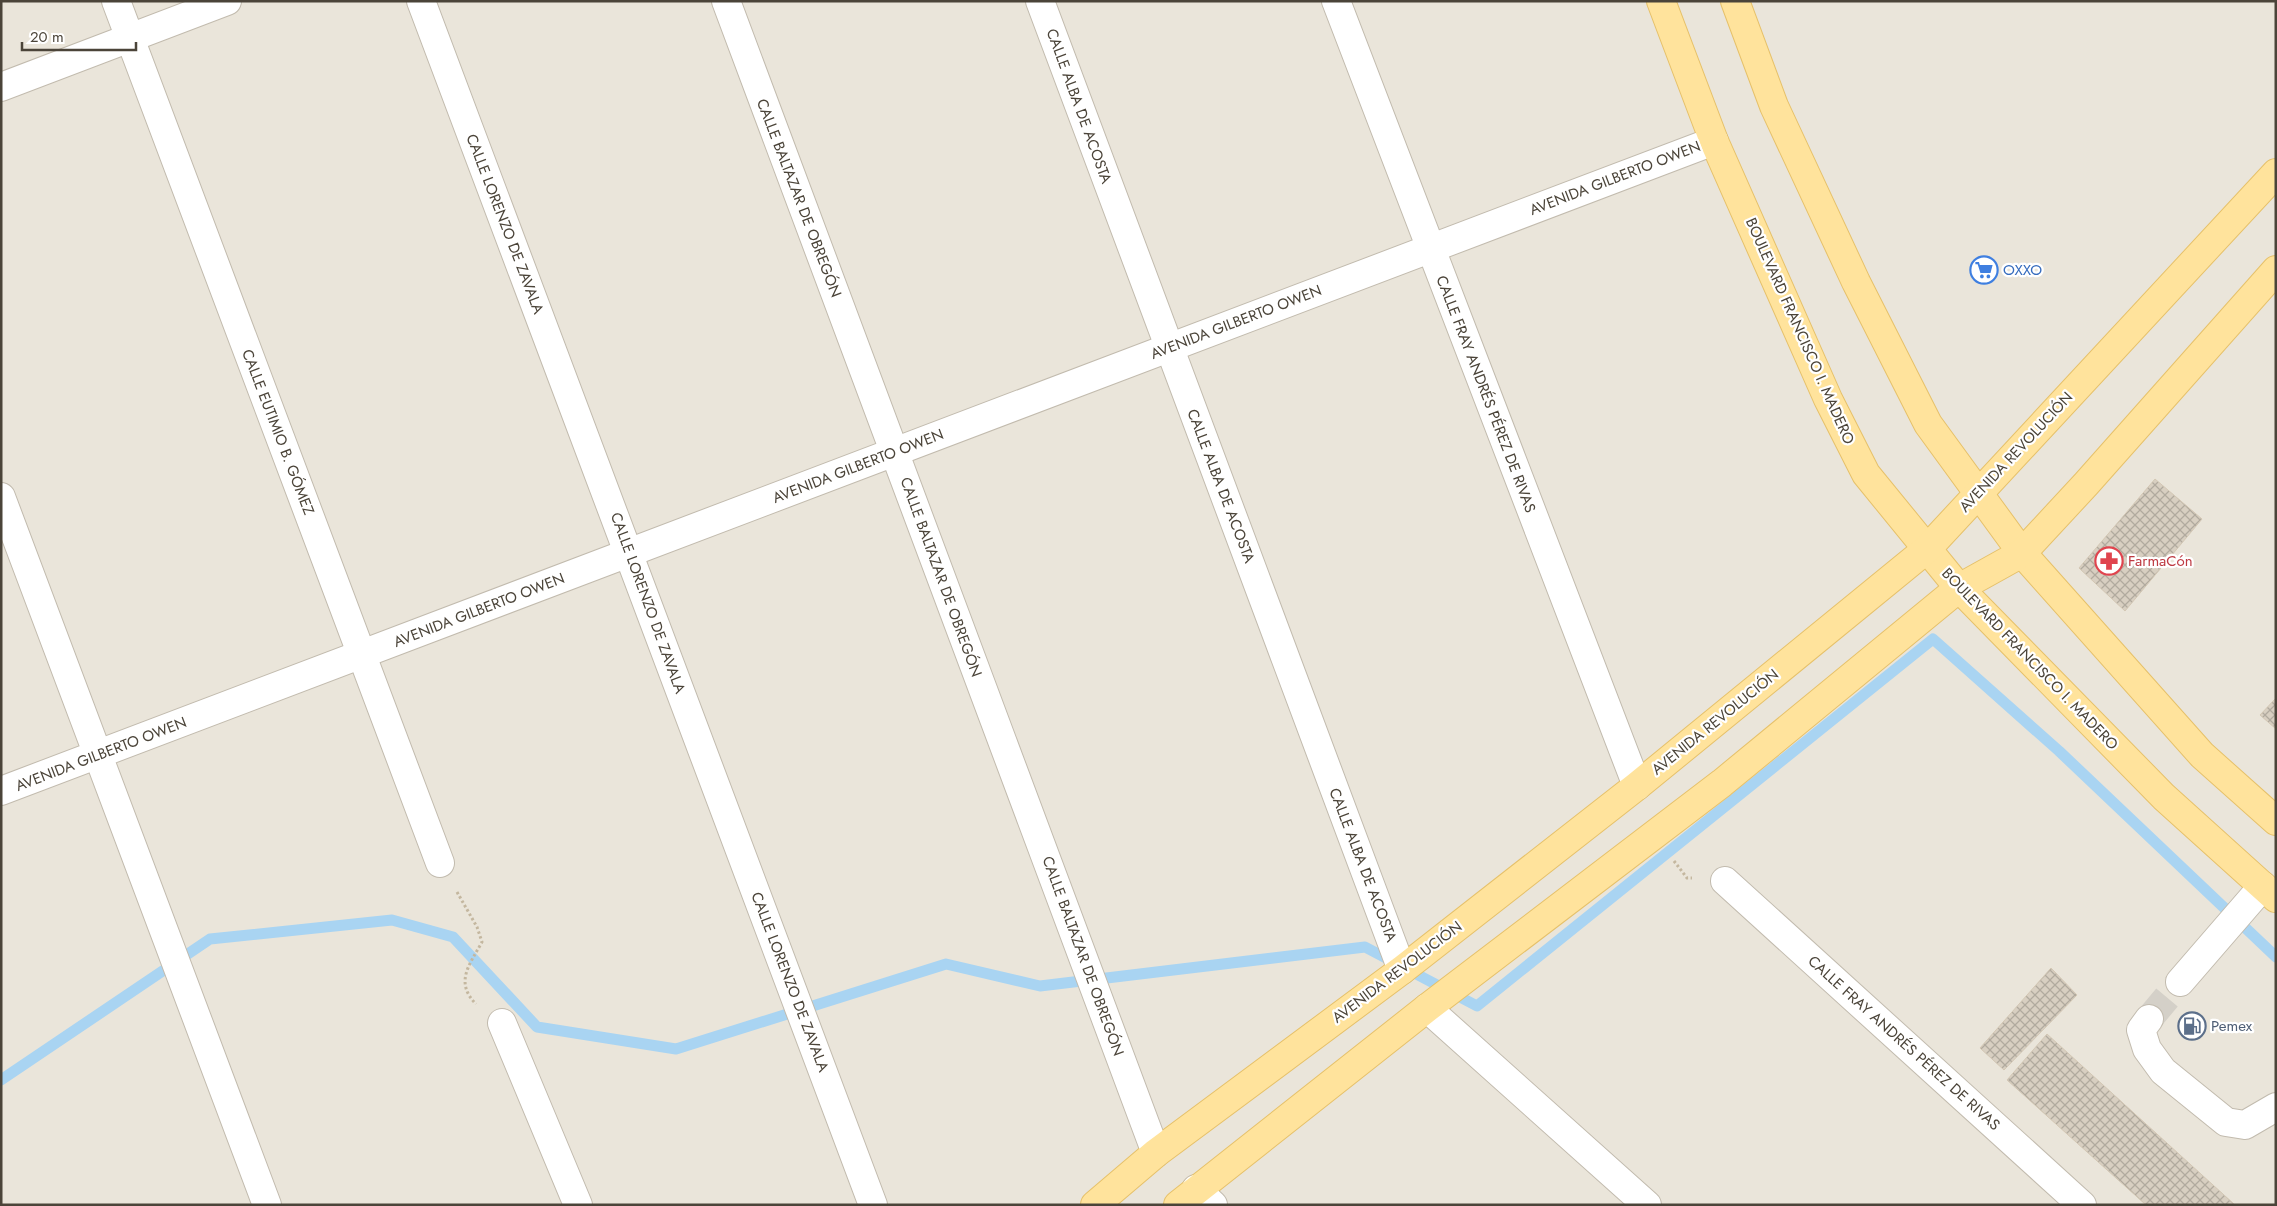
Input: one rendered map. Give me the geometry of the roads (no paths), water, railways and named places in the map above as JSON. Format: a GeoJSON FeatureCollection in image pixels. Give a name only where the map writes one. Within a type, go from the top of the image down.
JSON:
{"type":"FeatureCollection","features":[{"type":"Feature","properties":{"kind":"main road","name":"BOULEVARD FRANCISCO I. MADERO"},"geometry":{"type":"LineString","coordinates":[[1661,1],[1714,141],[1828,399],[1866,474],[1959,588],[2164,797],[2269,892]]}},
{"type":"Feature","properties":{"kind":"main road"},"geometry":{"type":"LineString","coordinates":[[1735,1],[1774,106],[1856,282],[1928,424],[2022,553],[2202,755],[2276,821]]}},
{"type":"Feature","properties":{"kind":"main road","name":"AVENIDA REVOLUCIÓN"},"geometry":{"type":"LineString","coordinates":[[1095,1205],[1156,1153],[1402,970],[1637,786],[1927,549],[2276,173]]}},
{"type":"Feature","properties":{"kind":"main road"},"geometry":{"type":"LineString","coordinates":[[1196,1200],[1427,1008],[1722,783],[1959,588],[2022,553],[2086,484],[2276,270]]}},
{"type":"Feature","properties":{"kind":"street","name":"CALLE EUTIMIO B. GÓMEZ"},"geometry":{"type":"LineString","coordinates":[[116,1],[440,863]]}},
{"type":"Feature","properties":{"kind":"street"},"geometry":{"type":"LineString","coordinates":[[1,87],[228,1]]}},
{"type":"Feature","properties":{"kind":"street","name":"CALLE LORENZO DE ZAVALA"},"geometry":{"type":"LineString","coordinates":[[421,1],[873,1205]]}},
{"type":"Feature","properties":{"kind":"street","name":"CALLE BALTAZAR DE OBREGÓN"},"geometry":{"type":"LineString","coordinates":[[726,1],[1156,1153]]}},
{"type":"Feature","properties":{"kind":"street","name":"CALLE ALBA DE ACOSTA"},"geometry":{"type":"LineString","coordinates":[[1040,1],[1402,970]]}},
{"type":"Feature","properties":{"kind":"street","name":"CALLE FRAY ANDRÉS PÉREZ DE RIVAS"},"geometry":{"type":"LineString","coordinates":[[1336,1],[1637,786]]}},
{"type":"Feature","properties":{"kind":"street","name":"AVENIDA GILBERTO OWEN"},"geometry":{"type":"LineString","coordinates":[[1,791],[1714,141]]}},
{"type":"Feature","properties":{"kind":"street"},"geometry":{"type":"LineString","coordinates":[[1,497],[266,1205]]}},
{"type":"Feature","properties":{"kind":"street","name":"CALLE FRAY ANDRÉS PÉREZ DE RIVAS"},"geometry":{"type":"LineString","coordinates":[[1726,881],[2082,1205]]}},
{"type":"Feature","properties":{"kind":"street"},"geometry":{"type":"LineString","coordinates":[[2180,982],[2269,892]]}},
{"type":"Feature","properties":{"kind":"street"},"geometry":{"type":"LineString","coordinates":[[1427,1008],[1647,1205]]}},
{"type":"Feature","properties":{"kind":"street"},"geometry":{"type":"LineString","coordinates":[[2149,1019],[2141,1030],[2147,1049],[2163,1071],[2226,1122],[2245,1125],[2276,1107]]}},
{"type":"Feature","properties":{"kind":"street"},"geometry":{"type":"LineString","coordinates":[[502,1023],[578,1205]]}},
{"type":"Feature","properties":{"kind":"waterway"},"geometry":{"type":"LineString","coordinates":[[1,1080],[210,939],[392,920],[453,937],[537,1027],[676,1049],[946,964],[1040,986],[1365,947],[1477,1006],[1933,639],[2059,751],[2276,957]]}},
{"type":"Feature","properties":{"kind":"tunnel"},"geometry":{"type":"LineString","coordinates":[[2149,1019],[2180,982]]}},
{"type":"Feature","properties":{"kind":"place","name":"OXXO"},"geometry":{"type":"Point","coordinates":[1984,270]}},
{"type":"Feature","properties":{"kind":"place","name":"FarmaCón"},"geometry":{"type":"Point","coordinates":[2109,561]}},
{"type":"Feature","properties":{"kind":"place","name":"Pemex"},"geometry":{"type":"Point","coordinates":[2192,1026]}}]}
